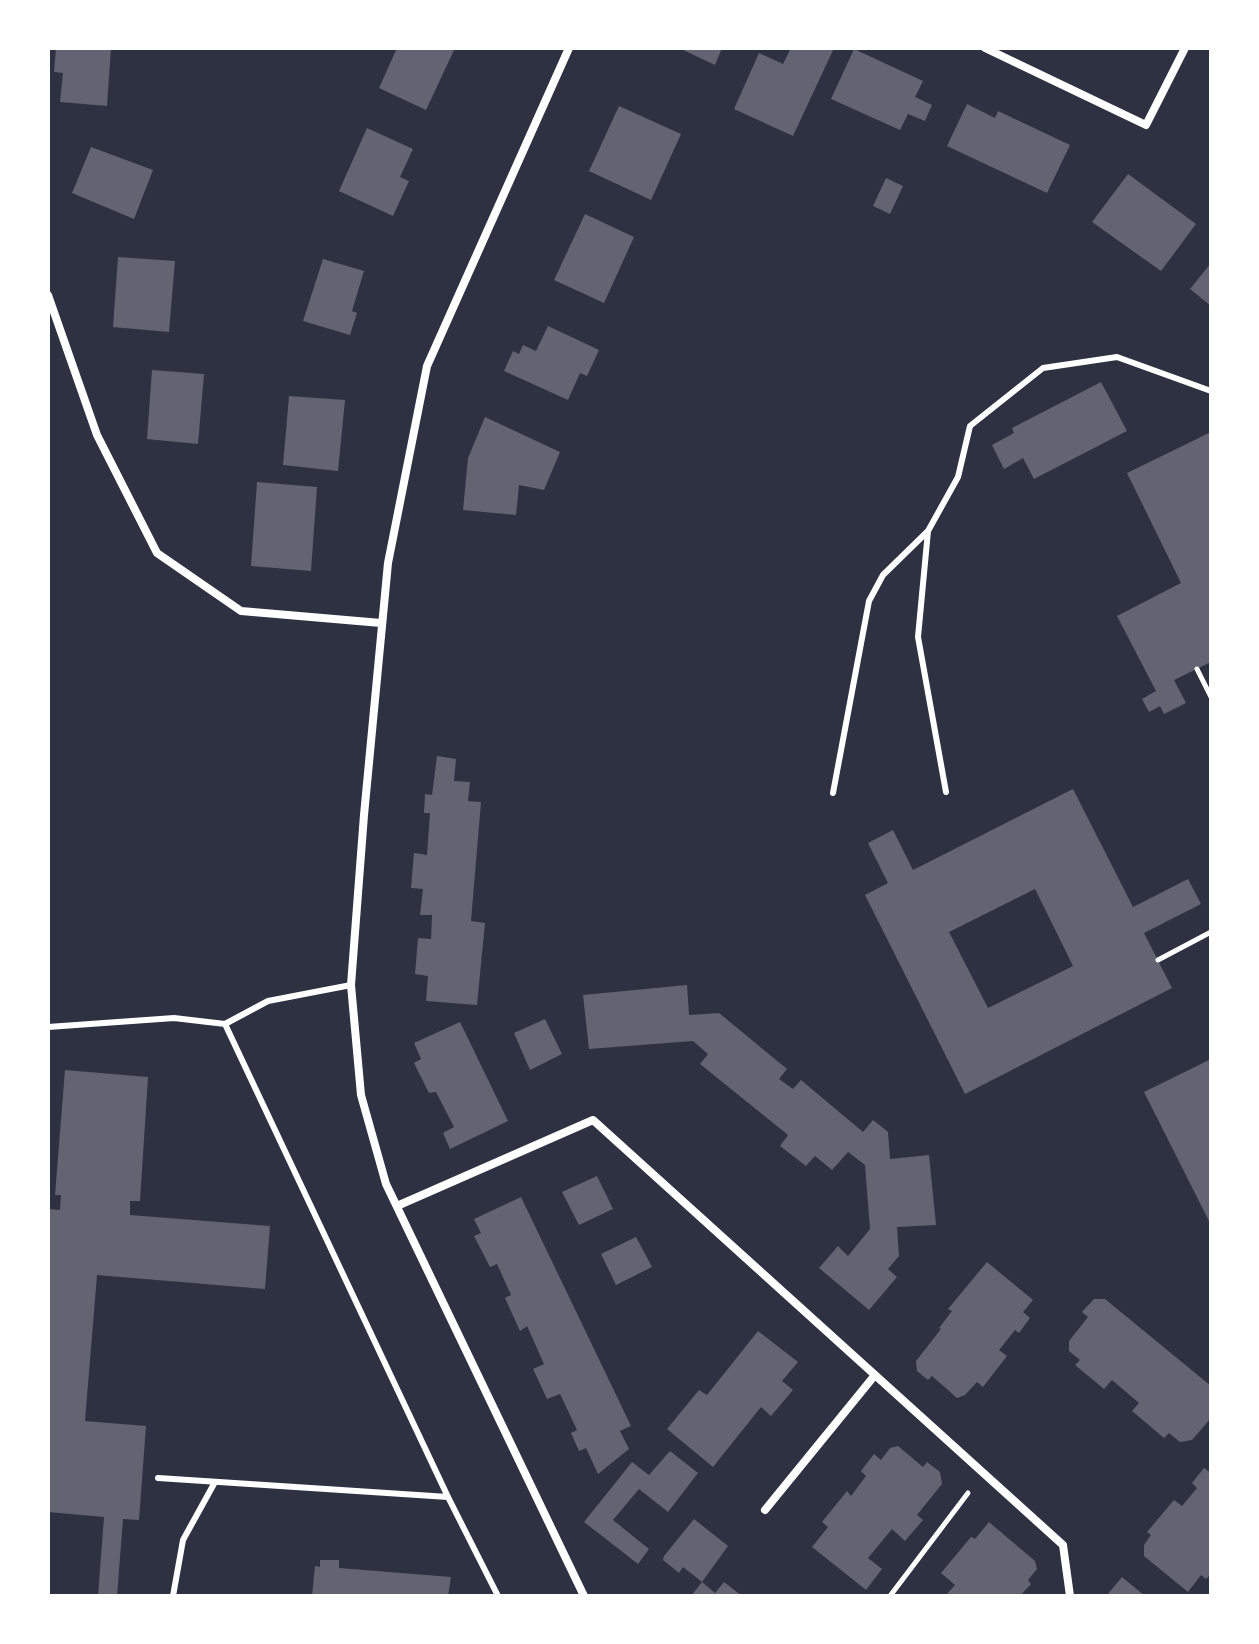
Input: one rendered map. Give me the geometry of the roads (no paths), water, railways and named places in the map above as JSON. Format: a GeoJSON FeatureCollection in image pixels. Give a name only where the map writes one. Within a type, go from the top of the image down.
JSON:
{"type":"FeatureCollection","features":[{"type":"Feature","properties":{"kind":"street"},"geometry":{"type":"LineString","coordinates":[[569,48],[427,366],[388,563],[351,985],[361,1095],[386,1184],[584,1596]]}},
{"type":"Feature","properties":{"kind":"street"},"geometry":{"type":"LineString","coordinates":[[985,48],[1146,125],[1185,48]]}},
{"type":"Feature","properties":{"kind":"street"},"geometry":{"type":"LineString","coordinates":[[48,295],[97,435],[157,553],[241,611],[381,623]]}},
{"type":"Feature","properties":{"kind":"street"},"geometry":{"type":"LineString","coordinates":[[397,1206],[593,1120],[1063,1545],[1070,1596]]}},
{"type":"Feature","properties":{"kind":"street"},"geometry":{"type":"LineString","coordinates":[[765,1510],[875,1375]]}},
{"type":"Feature","properties":{"kind":"lane"},"geometry":{"type":"LineString","coordinates":[[833,793],[869,601],[883,575],[928,531],[958,477],[970,426],[1043,368],[1117,357],[1211,391]]}},
{"type":"Feature","properties":{"kind":"lane"},"geometry":{"type":"LineString","coordinates":[[928,531],[918,637],[946,792]]}},
{"type":"Feature","properties":{"kind":"lane"},"geometry":{"type":"LineString","coordinates":[[48,1027],[174,1018],[225,1024],[268,1001],[351,985]]}},
{"type":"Feature","properties":{"kind":"lane"},"geometry":{"type":"LineString","coordinates":[[225,1024],[448,1497],[498,1596]]}},
{"type":"Feature","properties":{"kind":"lane"},"geometry":{"type":"LineString","coordinates":[[158,1478],[448,1497]]}},
{"type":"Feature","properties":{"kind":"lane"},"geometry":{"type":"LineString","coordinates":[[173,1596],[183,1540],[215,1482]]}}]}
